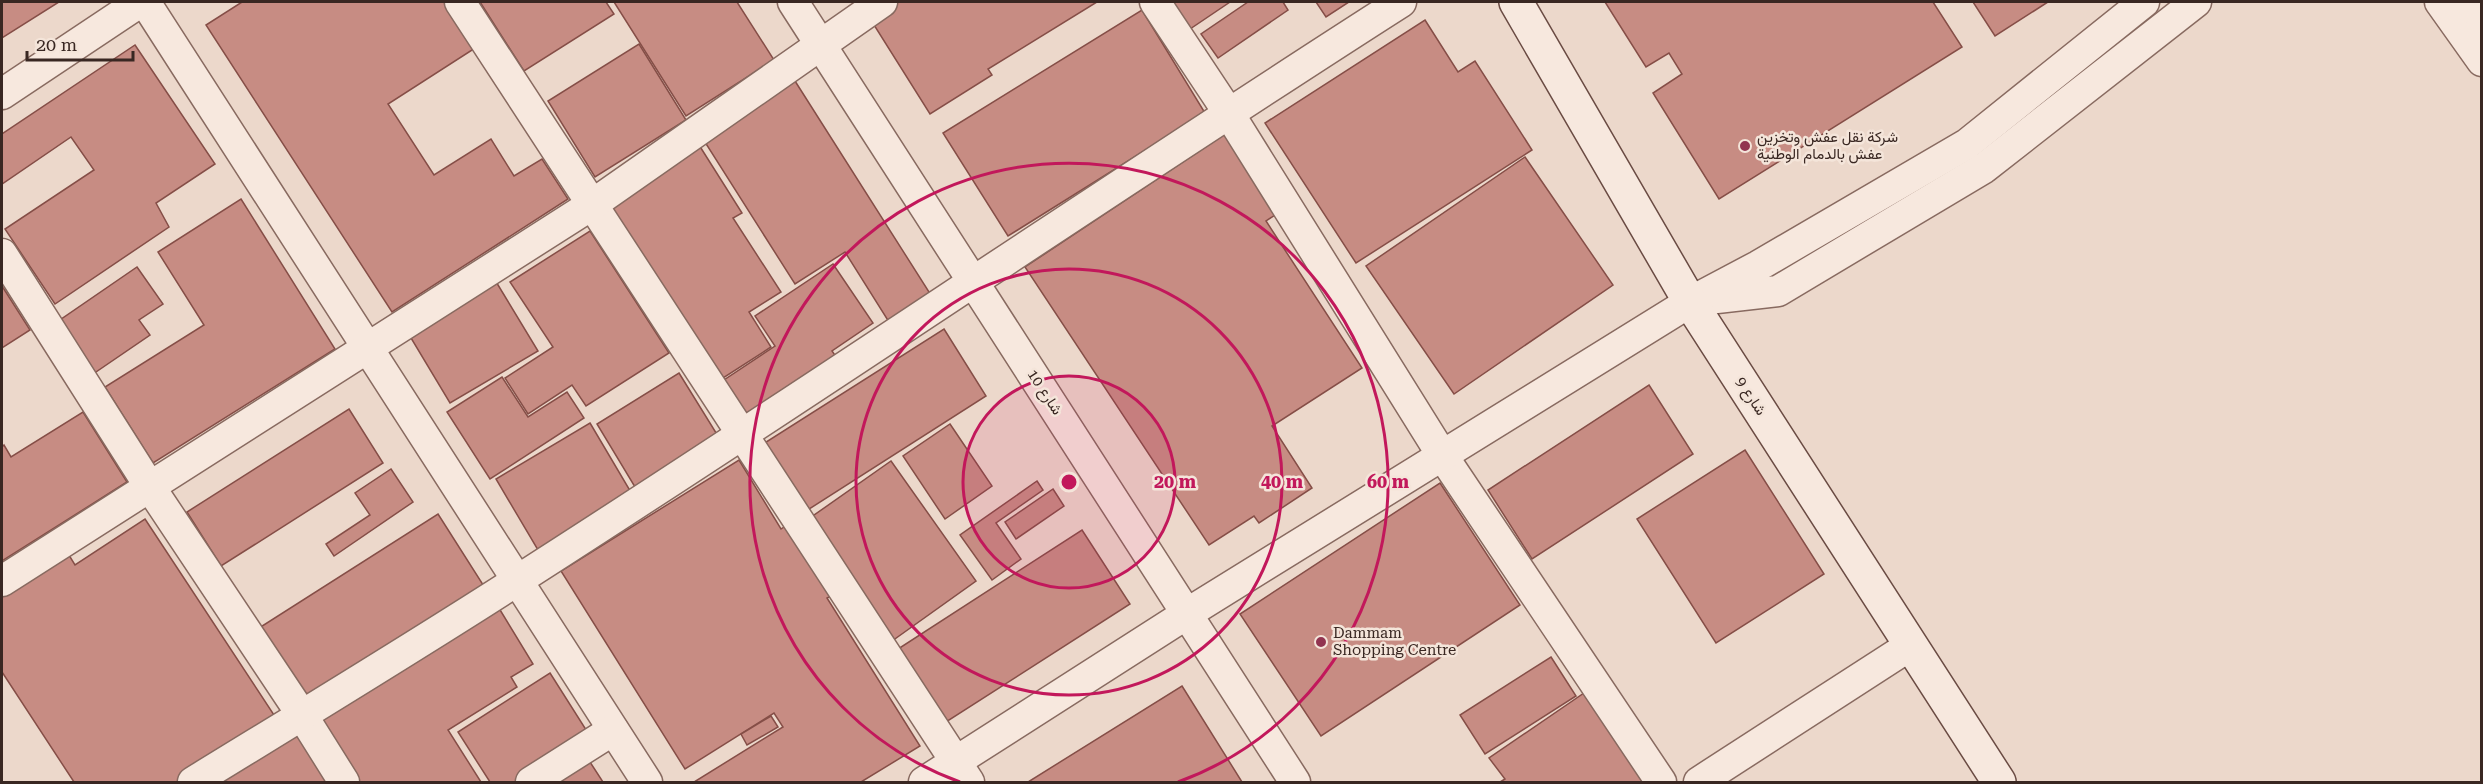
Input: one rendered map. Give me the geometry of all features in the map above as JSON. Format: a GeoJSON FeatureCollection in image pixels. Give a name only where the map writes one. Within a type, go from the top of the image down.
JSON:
{"type":"FeatureCollection","features":[{"type":"Feature","properties":{"kind":"street"},"geometry":{"type":"LineString","coordinates":[[3,90],[140,2]]}},
{"type":"Feature","properties":{"kind":"street"},"geometry":{"type":"LineString","coordinates":[[145,2],[647,783]]}},
{"type":"Feature","properties":{"kind":"street"},"geometry":{"type":"LineString","coordinates":[[460,2],[962,772]]}},
{"type":"Feature","properties":{"kind":"street","name":"شارع 10"},"geometry":{"type":"LineString","coordinates":[[793,2],[1188,613],[1295,783]]}},
{"type":"Feature","properties":{"kind":"street"},"geometry":{"type":"LineString","coordinates":[[2,581],[593,204],[820,43],[882,2]]}},
{"type":"Feature","properties":{"kind":"street"},"geometry":{"type":"LineString","coordinates":[[1155,2],[1228,112],[1442,455],[1661,783]]}},
{"type":"Feature","properties":{"kind":"street"},"geometry":{"type":"LineString","coordinates":[[193,783],[518,580],[974,282],[1228,112],[1401,2]]}},
{"type":"Feature","properties":{"kind":"street","name":"شارع 9"},"geometry":{"type":"LineString","coordinates":[[1516,2],[1690,302],[1999,783]]}},
{"type":"Feature","properties":{"kind":"street"},"geometry":{"type":"LineString","coordinates":[[924,783],[962,772],[1188,613],[1690,302],[1758,266],[1967,144],[2144,2]]}},
{"type":"Feature","properties":{"kind":"street"},"geometry":{"type":"LineString","coordinates":[[1690,302],[1778,291],[1984,168],[2196,2]]}},
{"type":"Feature","properties":{"kind":"street"},"geometry":{"type":"LineString","coordinates":[[2440,2],[2481,61]]}},
{"type":"Feature","properties":{"kind":"street"},"geometry":{"type":"LineString","coordinates":[[2471,2],[2481,19]]}},
{"type":"Feature","properties":{"kind":"street"},"geometry":{"type":"LineString","coordinates":[[2,254],[150,487],[302,715],[344,783]]}},
{"type":"Feature","properties":{"kind":"street"},"geometry":{"type":"LineString","coordinates":[[1699,783],[1911,645]]}},
{"type":"Feature","properties":{"kind":"street"},"geometry":{"type":"LineString","coordinates":[[531,783],[613,730]]}},
{"type":"Feature","properties":{"kind":"building"},"geometry":{"type":"Polygon","coordinates":[[[2,2],[59,2],[2,38],[2,2]]]}},
{"type":"Feature","properties":{"kind":"building"},"geometry":{"type":"Polygon","coordinates":[[[242,2],[456,2],[483,43],[388,104],[434,175],[491,139],[514,176],[542,159],[568,199],[392,312],[206,25],[242,2]]]}},
{"type":"Feature","properties":{"kind":"building"},"geometry":{"type":"Polygon","coordinates":[[[480,2],[606,2],[614,14],[524,71],[480,2]]]}},
{"type":"Feature","properties":{"kind":"building"},"geometry":{"type":"Polygon","coordinates":[[[614,2],[737,2],[774,60],[686,116],[614,2]]]}},
{"type":"Feature","properties":{"kind":"building"},"geometry":{"type":"Polygon","coordinates":[[[894,2],[1097,2],[988,69],[992,75],[930,114],[869,17],[894,2]]]}},
{"type":"Feature","properties":{"kind":"building"},"geometry":{"type":"Polygon","coordinates":[[[1171,2],[1230,2],[1190,29],[1171,2]]]}},
{"type":"Feature","properties":{"kind":"building"},"geometry":{"type":"Polygon","coordinates":[[[1248,2],[1283,2],[1288,10],[1218,58],[1201,34],[1248,2]]]}},
{"type":"Feature","properties":{"kind":"building"},"geometry":{"type":"Polygon","coordinates":[[[1316,2],[1349,2],[1326,17],[1316,2]]]}},
{"type":"Feature","properties":{"kind":"building","name":"شركة نقل عفش وتخزين عفش بالدمام الوطنية"},"geometry":{"type":"Polygon","coordinates":[[[1605,2],[1933,2],[1962,47],[1719,199],[1653,93],[1682,74],[1669,53],[1646,67],[1605,2]]]}},
{"type":"Feature","properties":{"kind":"building"},"geometry":{"type":"Polygon","coordinates":[[[1973,2],[2048,2],[1995,36],[1973,2]]]}},
{"type":"Feature","properties":{"kind":"building"},"geometry":{"type":"Polygon","coordinates":[[[1142,10],[1205,113],[1008,236],[943,133],[1142,10]]]}},
{"type":"Feature","properties":{"kind":"building"},"geometry":{"type":"Polygon","coordinates":[[[1425,20],[1458,72],[1475,61],[1532,150],[1356,263],[1265,123],[1425,20]]]}},
{"type":"Feature","properties":{"kind":"building"},"geometry":{"type":"Polygon","coordinates":[[[639,44],[686,120],[595,177],[548,101],[639,44]]]}},
{"type":"Feature","properties":{"kind":"building"},"geometry":{"type":"Polygon","coordinates":[[[135,45],[215,164],[156,203],[169,227],[55,304],[5,229],[94,170],[71,137],[2,184],[2,134],[135,45]]]}},
{"type":"Feature","properties":{"kind":"building"},"geometry":{"type":"Polygon","coordinates":[[[795,81],[936,303],[894,330],[845,252],[795,284],[703,139],[795,81]]]}},
{"type":"Feature","properties":{"kind":"building"},"geometry":{"type":"Polygon","coordinates":[[[1231,130],[1284,209],[1266,221],[1362,368],[1272,426],[1312,488],[1259,523],[1254,516],[1209,545],[1025,267],[1231,130]]]}},
{"type":"Feature","properties":{"kind":"building"},"geometry":{"type":"Polygon","coordinates":[[[699,145],[742,213],[733,218],[781,292],[749,312],[771,347],[720,380],[607,203],[699,145]]]}},
{"type":"Feature","properties":{"kind":"building"},"geometry":{"type":"Polygon","coordinates":[[[1525,157],[1613,285],[1454,394],[1366,266],[1525,157]]]}},
{"type":"Feature","properties":{"kind":"building"},"geometry":{"type":"Polygon","coordinates":[[[241,199],[335,349],[153,463],[105,387],[204,325],[158,252],[241,199]]]}},
{"type":"Feature","properties":{"kind":"building"},"geometry":{"type":"Polygon","coordinates":[[[590,231],[669,353],[586,406],[572,385],[528,414],[505,378],[553,347],[510,282],[590,231]]]}},
{"type":"Feature","properties":{"kind":"building"},"geometry":{"type":"Polygon","coordinates":[[[833,264],[873,323],[832,351],[839,361],[748,422],[721,382],[775,346],[755,316],[833,264]]]}},
{"type":"Feature","properties":{"kind":"building"},"geometry":{"type":"Polygon","coordinates":[[[137,267],[163,304],[139,320],[150,335],[93,374],[57,322],[137,267]]]}},
{"type":"Feature","properties":{"kind":"building"},"geometry":{"type":"Polygon","coordinates":[[[495,280],[538,351],[450,403],[408,333],[495,280]]]}},
{"type":"Feature","properties":{"kind":"building"},"geometry":{"type":"Polygon","coordinates":[[[2,286],[30,330],[2,348],[2,286]]]}},
{"type":"Feature","properties":{"kind":"building"},"geometry":{"type":"Polygon","coordinates":[[[944,329],[986,396],[806,511],[763,444],[944,329]]]}},
{"type":"Feature","properties":{"kind":"building"},"geometry":{"type":"Polygon","coordinates":[[[679,373],[718,436],[635,487],[597,424],[679,373]]]}},
{"type":"Feature","properties":{"kind":"building"},"geometry":{"type":"Polygon","coordinates":[[[502,377],[528,417],[567,392],[584,418],[490,479],[447,412],[502,377]]]}},
{"type":"Feature","properties":{"kind":"building"},"geometry":{"type":"Polygon","coordinates":[[[1649,385],[1693,454],[1532,559],[1488,490],[1649,385]]]}},
{"type":"Feature","properties":{"kind":"building"},"geometry":{"type":"Polygon","coordinates":[[[349,409],[383,463],[221,566],[187,512],[349,409]]]}},
{"type":"Feature","properties":{"kind":"building"},"geometry":{"type":"Polygon","coordinates":[[[83,412],[127,482],[2,561],[2,447],[4,445],[11,457],[83,412]]]}},
{"type":"Feature","properties":{"kind":"building"},"geometry":{"type":"Polygon","coordinates":[[[590,423],[632,494],[538,550],[496,479],[590,423]]]}},
{"type":"Feature","properties":{"kind":"building"},"geometry":{"type":"Polygon","coordinates":[[[950,424],[992,486],[945,519],[903,456],[950,424]]]}},
{"type":"Feature","properties":{"kind":"building"},"geometry":{"type":"Polygon","coordinates":[[[1745,450],[1824,574],[1716,643],[1637,519],[1745,450]]]}},
{"type":"Feature","properties":{"kind":"building"},"geometry":{"type":"Polygon","coordinates":[[[739,460],[781,529],[787,525],[831,596],[827,598],[920,746],[861,782],[694,782],[783,727],[774,713],[685,769],[561,571],[739,460]]]}},
{"type":"Feature","properties":{"kind":"building"},"geometry":{"type":"Polygon","coordinates":[[[891,461],[976,581],[892,641],[807,520],[891,461]]]}},
{"type":"Feature","properties":{"kind":"building"},"geometry":{"type":"Polygon","coordinates":[[[391,469],[413,502],[334,556],[326,544],[370,515],[355,493],[391,469]]]}},
{"type":"Feature","properties":{"kind":"building"},"geometry":{"type":"Polygon","coordinates":[[[1037,481],[1043,490],[996,523],[1021,559],[992,580],[960,535],[1037,481]]]}},
{"type":"Feature","properties":{"kind":"building"},"geometry":{"type":"Polygon","coordinates":[[[1440,483],[1520,605],[1321,736],[1240,614],[1440,483]]]}},
{"type":"Feature","properties":{"kind":"building"},"geometry":{"type":"Polygon","coordinates":[[[1053,489],[1064,506],[1016,539],[1005,522],[1053,489]]]}},
{"type":"Feature","properties":{"kind":"building"},"geometry":{"type":"Polygon","coordinates":[[[438,514],[487,591],[309,705],[259,628],[438,514]]]}},
{"type":"Feature","properties":{"kind":"building"},"geometry":{"type":"Polygon","coordinates":[[[145,519],[276,718],[178,782],[74,782],[2,672],[2,589],[64,547],[75,565],[145,519]]]}},
{"type":"Feature","properties":{"kind":"building"},"geometry":{"type":"Polygon","coordinates":[[[1082,530],[1130,604],[946,722],[898,649],[1082,530]]]}},
{"type":"Feature","properties":{"kind":"building"},"geometry":{"type":"Polygon","coordinates":[[[494,600],[533,664],[511,677],[517,687],[448,730],[481,782],[355,782],[312,712],[494,600]]]}},
{"type":"Feature","properties":{"kind":"building"},"geometry":{"type":"Polygon","coordinates":[[[1551,657],[1576,696],[1485,754],[1460,715],[1551,657]]]}},
{"type":"Feature","properties":{"kind":"building"},"geometry":{"type":"Polygon","coordinates":[[[550,673],[590,736],[516,782],[490,782],[458,732],[550,673]]]}},
{"type":"Feature","properties":{"kind":"building"},"geometry":{"type":"Polygon","coordinates":[[[1182,686],[1242,782],[1028,782],[1182,686]]]}},
{"type":"Feature","properties":{"kind":"building"},"geometry":{"type":"Polygon","coordinates":[[[1584,693],[1643,782],[1500,782],[1505,779],[1489,758],[1584,693]]]}},
{"type":"Feature","properties":{"kind":"building"},"geometry":{"type":"Polygon","coordinates":[[[771,716],[778,727],[747,745],[741,734],[771,716]]]}},
{"type":"Feature","properties":{"kind":"building"},"geometry":{"type":"Polygon","coordinates":[[[298,733],[330,782],[220,782],[298,733]]]}},
{"type":"Feature","properties":{"kind":"building"},"geometry":{"type":"Polygon","coordinates":[[[590,762],[603,782],[557,782],[590,762]]]}},
{"type":"Feature","properties":{"kind":"place","name":"شركة نقل عفش وتخزين عفش بالدمام الوطنية"},"geometry":{"type":"Point","coordinates":[1745,146]}},
{"type":"Feature","properties":{"kind":"place","name":"Dammam Shopping Centre"},"geometry":{"type":"Point","coordinates":[1321,642]}}]}
